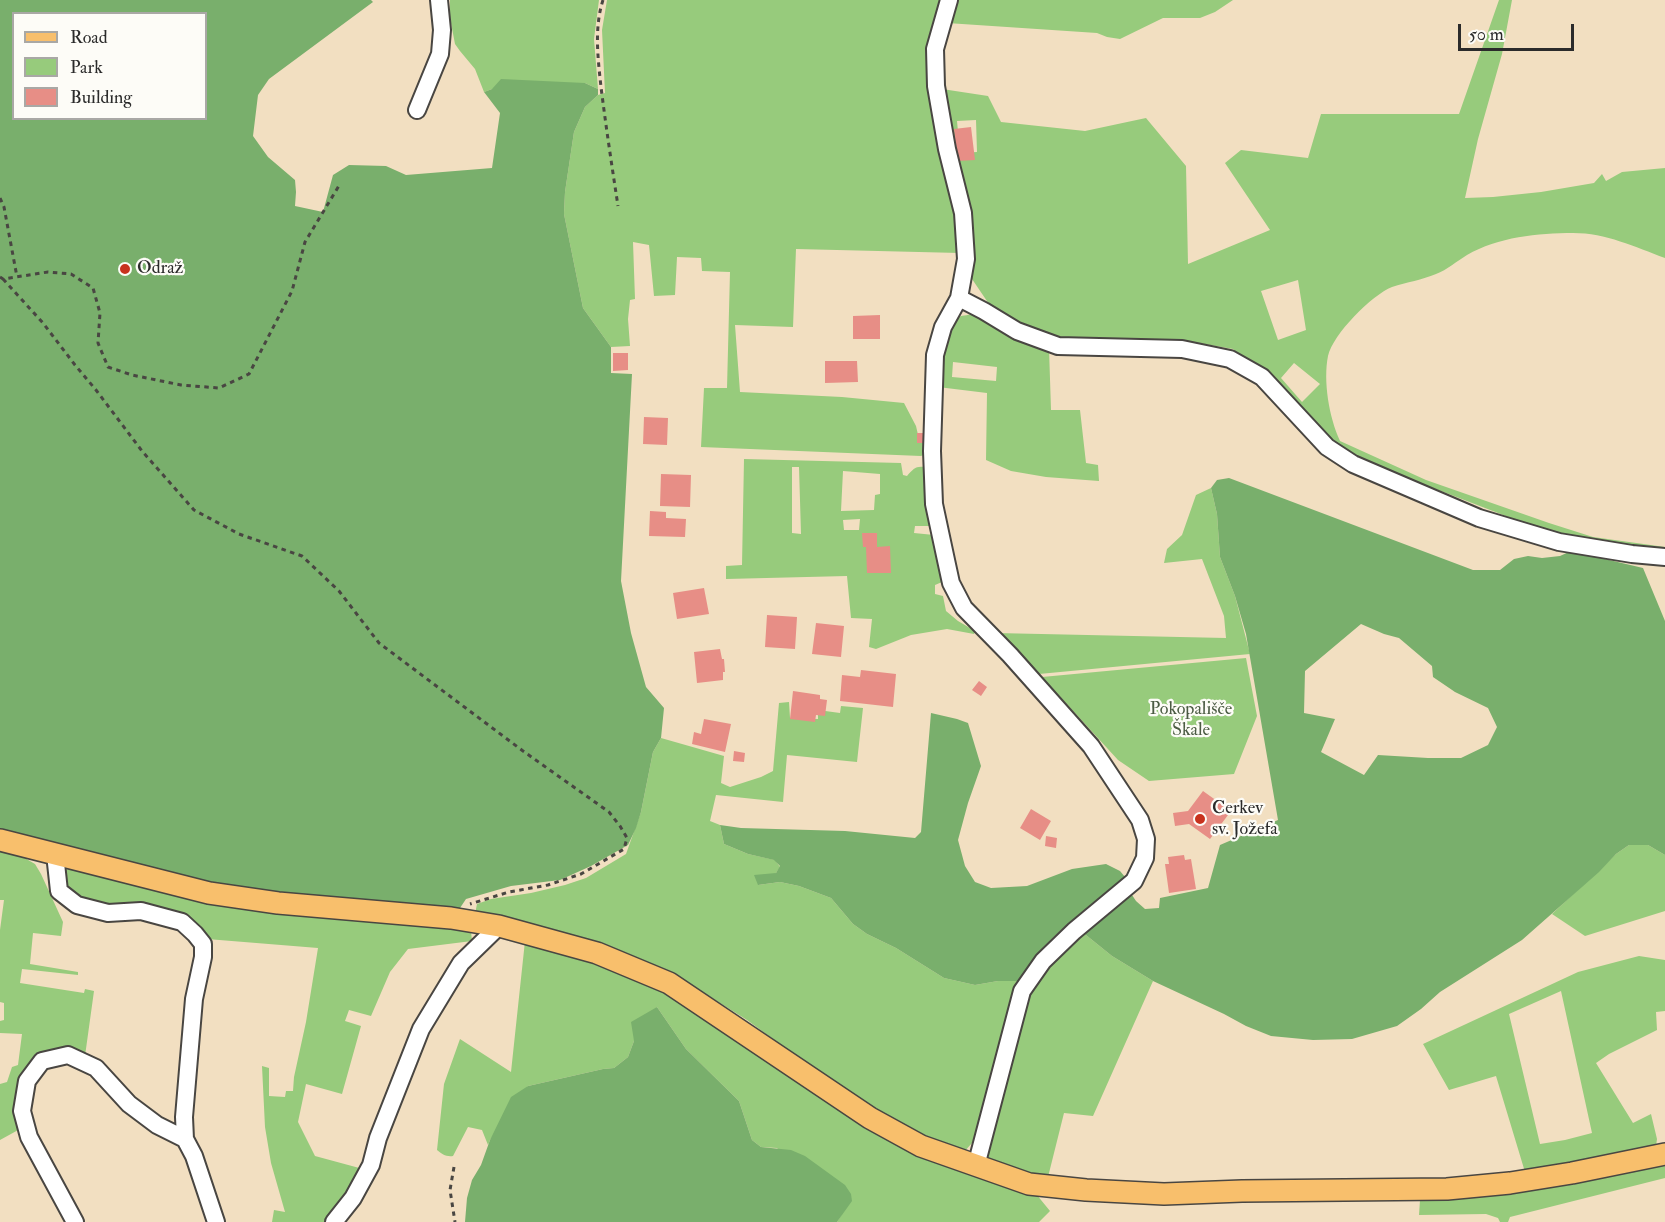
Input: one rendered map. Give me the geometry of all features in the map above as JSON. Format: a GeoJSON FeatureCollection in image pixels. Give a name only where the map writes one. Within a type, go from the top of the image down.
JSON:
{"type":"FeatureCollection","features":[{"type":"Feature","properties":{"kind":"main road"},"geometry":{"type":"LineString","coordinates":[[0,840],[209,893],[278,903],[451,918],[498,926],[597,953],[669,983],[870,1118],[921,1146],[1029,1184],[1164,1194],[1447,1189],[1509,1183],[1572,1173],[1665,1154]]}},
{"type":"Feature","properties":{"kind":"street"},"geometry":{"type":"LineString","coordinates":[[417,110],[440,54],[442,30],[439,0]]}},
{"type":"Feature","properties":{"kind":"street"},"geometry":{"type":"LineString","coordinates":[[949,0],[935,49],[936,86],[947,149],[963,213],[966,259],[959,298],[943,327],[935,355],[932,451],[934,504],[951,583],[964,608],[1010,655],[1091,746],[1140,820],[1146,839],[1145,858],[1134,881],[1074,931],[1043,961],[1022,991],[976,1166]]}},
{"type":"Feature","properties":{"kind":"street"},"geometry":{"type":"LineString","coordinates":[[959,298],[1017,331],[1058,346],[1182,349],[1230,359],[1262,377],[1327,447],[1353,464],[1479,518],[1558,542],[1665,557]]}},
{"type":"Feature","properties":{"kind":"street"},"geometry":{"type":"LineString","coordinates":[[55,854],[59,891],[77,905],[108,913],[141,911],[182,922],[203,944],[194,999],[184,1117],[185,1138],[194,1156],[216,1222]]}},
{"type":"Feature","properties":{"kind":"street"},"geometry":{"type":"LineString","coordinates":[[334,1222],[353,1198],[371,1165],[378,1138],[421,1029],[461,963],[498,926]]}},
{"type":"Feature","properties":{"kind":"street"},"geometry":{"type":"LineString","coordinates":[[75,1222],[28,1137],[22,1111],[27,1081],[42,1061],[68,1055],[96,1068],[129,1104],[157,1125],[185,1138]]}},
{"type":"Feature","properties":{"kind":"path"},"geometry":{"type":"LineString","coordinates":[[603,0],[598,30],[599,63],[618,207]]}},
{"type":"Feature","properties":{"kind":"path"},"geometry":{"type":"LineString","coordinates":[[2,278],[48,272],[71,274],[93,288],[100,313],[98,343],[108,367],[132,375],[219,388],[249,374],[292,291],[305,242],[340,184]]}},
{"type":"Feature","properties":{"kind":"path"},"geometry":{"type":"LineString","coordinates":[[0,198],[4,207],[17,277]]}},
{"type":"Feature","properties":{"kind":"path"},"geometry":{"type":"LineString","coordinates":[[2,278],[43,323],[142,451],[194,510],[239,534],[302,556],[339,591],[379,642],[523,751],[609,812],[627,838],[624,849],[581,874],[548,885],[472,902],[451,918]]}},
{"type":"Feature","properties":{"kind":"path"},"geometry":{"type":"LineString","coordinates":[[454,1167],[450,1190],[454,1222]]}},
{"type":"Feature","properties":{"kind":"green space"},"geometry":{"type":"Polygon","coordinates":[[[0,0],[371,0],[373,2],[269,79],[258,95],[253,136],[268,157],[295,180],[295,206],[323,212],[333,175],[349,165],[386,166],[406,175],[492,168],[500,113],[484,92],[492,89],[501,79],[585,83],[598,89],[598,95],[585,107],[574,132],[564,214],[583,308],[611,347],[611,373],[632,374],[621,581],[631,633],[646,687],[664,708],[661,738],[653,752],[641,812],[628,845],[560,880],[511,886],[466,899],[458,911],[318,901],[220,886],[0,834],[0,0]]]}},
{"type":"Feature","properties":{"kind":"green space"},"geometry":{"type":"Polygon","coordinates":[[[450,0],[599,0],[594,39],[598,89],[585,83],[492,89],[484,92],[475,69],[455,44],[450,18],[450,0]]]}},
{"type":"Feature","properties":{"kind":"green space"},"geometry":{"type":"Polygon","coordinates":[[[607,0],[945,0],[932,33],[961,238],[960,253],[796,249],[793,327],[735,325],[740,392],[842,397],[904,403],[916,426],[919,439],[928,440],[926,454],[921,456],[701,447],[704,388],[727,388],[730,272],[702,271],[701,258],[677,257],[675,295],[654,296],[649,245],[633,242],[635,299],[630,300],[628,319],[630,346],[611,347],[583,308],[564,214],[565,192],[574,132],[585,107],[598,95],[605,93],[602,30],[607,0]]]}},
{"type":"Feature","properties":{"kind":"green space"},"geometry":{"type":"Polygon","coordinates":[[[956,0],[1233,0],[1215,12],[1200,18],[1163,18],[1120,39],[1097,33],[947,23],[956,0]]]}},
{"type":"Feature","properties":{"kind":"green space"},"geometry":{"type":"Polygon","coordinates":[[[1499,0],[1512,0],[1502,54],[1478,139],[1465,198],[1541,192],[1594,183],[1602,174],[1606,181],[1622,172],[1665,168],[1665,258],[1597,235],[1573,233],[1532,235],[1492,244],[1467,255],[1440,272],[1384,291],[1354,316],[1337,337],[1328,356],[1326,376],[1328,399],[1340,441],[1426,480],[1549,523],[1593,537],[1665,547],[1665,552],[1564,536],[1537,528],[1376,466],[1334,442],[1303,411],[1233,349],[1165,340],[1095,343],[1060,340],[1017,324],[991,307],[972,279],[942,89],[988,96],[1001,122],[1085,131],[1146,118],[1186,166],[1188,264],[1270,230],[1225,163],[1241,150],[1308,158],[1321,114],[1459,114],[1499,0]],[[976,120],[957,121],[960,153],[977,152],[976,120]],[[1298,280],[1261,291],[1278,340],[1306,330],[1298,280]],[[1294,363],[1281,378],[1302,402],[1320,384],[1294,363]]]}},
{"type":"Feature","properties":{"kind":"green space"},"geometry":{"type":"Polygon","coordinates":[[[974,314],[1049,348],[1051,410],[1080,410],[1086,463],[1098,465],[1099,481],[1046,477],[1011,471],[986,460],[987,393],[938,387],[943,349],[949,330],[959,317],[974,314]],[[953,362],[952,377],[996,381],[997,367],[953,362]]]}},
{"type":"Feature","properties":{"kind":"green space"},"geometry":{"type":"Polygon","coordinates":[[[744,459],[901,463],[903,475],[907,476],[916,468],[928,468],[931,526],[915,526],[914,533],[934,535],[943,575],[942,582],[935,585],[935,594],[943,596],[946,611],[975,631],[974,634],[947,629],[911,635],[876,649],[869,647],[872,619],[851,618],[847,576],[726,579],[726,566],[742,565],[744,459]],[[792,467],[792,533],[801,534],[799,467],[792,467]],[[843,471],[841,511],[874,510],[875,495],[880,494],[880,474],[843,471]],[[860,519],[843,520],[844,530],[859,530],[860,519]]]}},
{"type":"Feature","properties":{"kind":"green space"},"geometry":{"type":"Polygon","coordinates":[[[1229,478],[1473,570],[1500,570],[1514,559],[1528,556],[1542,558],[1560,556],[1571,551],[1643,568],[1665,621],[1665,855],[1648,845],[1629,845],[1616,854],[1599,872],[1522,940],[1440,992],[1397,1026],[1352,1039],[1313,1040],[1271,1036],[1153,981],[1112,956],[1081,931],[1130,892],[1145,909],[1159,908],[1160,898],[1208,888],[1220,845],[1278,820],[1246,634],[1220,557],[1217,514],[1211,488],[1217,480],[1229,478]],[[1361,624],[1305,671],[1304,713],[1335,719],[1321,752],[1364,775],[1378,755],[1461,758],[1488,745],[1497,727],[1488,708],[1455,692],[1433,677],[1432,666],[1399,638],[1361,624]]]}},
{"type":"Feature","properties":{"kind":"green space"},"geometry":{"type":"Polygon","coordinates":[[[1211,488],[1217,514],[1220,557],[1235,596],[1250,654],[1039,674],[995,633],[1226,638],[1224,616],[1202,559],[1164,563],[1167,549],[1182,535],[1196,495],[1211,488]]]}},
{"type":"Feature","properties":{"kind":"green space","name":"Pokopališče Škale"},"geometry":{"type":"Polygon","coordinates":[[[1246,658],[1257,716],[1234,774],[1149,781],[1118,760],[1042,677],[1246,658]]]}},
{"type":"Feature","properties":{"kind":"green space"},"geometry":{"type":"Polygon","coordinates":[[[789,702],[790,718],[818,719],[818,710],[840,713],[841,706],[863,708],[857,762],[787,755],[783,802],[716,795],[710,821],[720,825],[724,844],[748,854],[775,860],[780,867],[776,873],[758,885],[780,882],[799,886],[831,898],[853,924],[867,934],[896,948],[944,978],[975,985],[998,981],[1020,981],[977,1130],[972,1143],[964,1152],[922,1138],[847,1093],[747,1020],[693,986],[637,959],[475,914],[477,904],[491,899],[565,885],[586,878],[626,854],[641,812],[653,752],[661,738],[724,756],[721,783],[730,787],[773,771],[779,703],[789,702]]]}},
{"type":"Feature","properties":{"kind":"green space"},"geometry":{"type":"Polygon","coordinates":[[[931,713],[968,723],[981,766],[958,840],[965,866],[975,882],[991,888],[1027,886],[1072,869],[1106,864],[1120,871],[1125,877],[1051,939],[1027,968],[1020,981],[998,981],[975,985],[944,978],[896,948],[867,934],[853,924],[831,898],[799,886],[780,882],[758,885],[754,875],[776,873],[780,866],[774,860],[748,854],[724,844],[720,825],[741,828],[845,831],[915,838],[921,832],[931,713]]]}},
{"type":"Feature","properties":{"kind":"green space"},"geometry":{"type":"Polygon","coordinates":[[[1629,845],[1648,845],[1665,855],[1665,911],[1585,936],[1552,914],[1616,854],[1629,845]]]}},
{"type":"Feature","properties":{"kind":"green space"},"geometry":{"type":"Polygon","coordinates":[[[0,851],[23,857],[35,864],[63,922],[61,936],[33,933],[30,964],[78,972],[78,975],[22,969],[20,983],[84,993],[85,989],[94,991],[85,1056],[27,1071],[20,1129],[0,1140],[0,1084],[7,1082],[12,1067],[18,1065],[22,1034],[0,1033],[0,1021],[4,1020],[4,1003],[0,1002],[0,930],[4,900],[0,900],[0,851]]]}},
{"type":"Feature","properties":{"kind":"green space"},"geometry":{"type":"Polygon","coordinates":[[[68,869],[145,887],[471,931],[472,941],[408,949],[390,972],[371,1016],[349,1010],[345,1021],[361,1026],[342,1094],[306,1084],[298,1122],[315,1156],[363,1169],[330,1222],[272,1222],[274,1210],[285,1212],[271,1163],[265,1127],[262,1066],[269,1068],[269,1096],[285,1097],[286,1091],[293,1091],[318,948],[207,939],[87,902],[71,890],[63,879],[63,871],[68,869]]]}},
{"type":"Feature","properties":{"kind":"green space"},"geometry":{"type":"Polygon","coordinates":[[[1081,931],[1112,956],[1153,981],[1093,1116],[1064,1113],[1048,1177],[1006,1169],[998,1166],[987,1156],[1006,1066],[1035,978],[1081,931]]]}},
{"type":"Feature","properties":{"kind":"green space"},"geometry":{"type":"Polygon","coordinates":[[[525,941],[581,956],[679,996],[828,1099],[1032,1189],[1050,1211],[1039,1222],[837,1222],[842,1214],[777,1148],[761,1147],[752,1140],[739,1101],[686,1049],[657,1007],[634,1041],[628,1057],[614,1068],[528,1086],[488,1145],[482,1130],[468,1127],[453,1156],[444,1155],[437,1150],[444,1084],[460,1039],[511,1072],[525,941]]]}},
{"type":"Feature","properties":{"kind":"green space"},"geometry":{"type":"Polygon","coordinates":[[[1639,956],[1665,960],[1665,1011],[1656,1012],[1657,1030],[1596,1063],[1633,1123],[1651,1114],[1657,1139],[1656,1146],[1525,1172],[1496,1076],[1449,1090],[1423,1044],[1578,972],[1639,956]],[[1561,991],[1509,1014],[1540,1144],[1592,1133],[1561,991]]]}},
{"type":"Feature","properties":{"kind":"green space"},"geometry":{"type":"Polygon","coordinates":[[[657,1007],[686,1049],[739,1101],[752,1140],[761,1147],[791,1150],[805,1156],[845,1185],[851,1194],[852,1201],[837,1222],[465,1222],[467,1198],[472,1180],[511,1097],[528,1086],[614,1068],[628,1057],[634,1041],[631,1022],[657,1007]]]}},
{"type":"Feature","properties":{"kind":"green space"},"geometry":{"type":"Polygon","coordinates":[[[1665,1162],[1665,1178],[1510,1217],[1508,1222],[1500,1222],[1498,1218],[1486,1214],[1419,1215],[1420,1200],[1513,1193],[1576,1184],[1576,1180],[1665,1162]]]}},
{"type":"Feature","properties":{"kind":"building"},"geometry":{"type":"Polygon","coordinates":[[[971,127],[975,160],[957,161],[954,129],[971,127]]]}},
{"type":"Feature","properties":{"kind":"building"},"geometry":{"type":"Polygon","coordinates":[[[880,315],[880,339],[853,339],[853,316],[880,315]]]}},
{"type":"Feature","properties":{"kind":"building"},"geometry":{"type":"Polygon","coordinates":[[[613,353],[628,353],[628,370],[613,371],[613,353]]]}},
{"type":"Feature","properties":{"kind":"building"},"geometry":{"type":"Polygon","coordinates":[[[825,361],[857,361],[858,382],[825,383],[825,361]]]}},
{"type":"Feature","properties":{"kind":"building"},"geometry":{"type":"Polygon","coordinates":[[[644,417],[668,418],[667,445],[643,444],[644,417]]]}},
{"type":"Feature","properties":{"kind":"building"},"geometry":{"type":"Polygon","coordinates":[[[917,433],[925,433],[925,443],[917,443],[917,433]]]}},
{"type":"Feature","properties":{"kind":"building"},"geometry":{"type":"Polygon","coordinates":[[[661,474],[691,475],[690,507],[660,506],[661,474]]]}},
{"type":"Feature","properties":{"kind":"building"},"geometry":{"type":"Polygon","coordinates":[[[650,511],[666,512],[666,518],[686,519],[685,537],[649,536],[650,511]]]}},
{"type":"Feature","properties":{"kind":"building"},"geometry":{"type":"Polygon","coordinates":[[[862,533],[877,533],[877,547],[890,546],[891,573],[867,573],[866,547],[863,547],[862,533]]]}},
{"type":"Feature","properties":{"kind":"building"},"geometry":{"type":"Polygon","coordinates":[[[704,588],[709,614],[677,619],[673,593],[704,588]]]}},
{"type":"Feature","properties":{"kind":"building"},"geometry":{"type":"Polygon","coordinates":[[[767,615],[797,617],[795,649],[765,647],[767,615]]]}},
{"type":"Feature","properties":{"kind":"building"},"geometry":{"type":"Polygon","coordinates":[[[816,623],[844,626],[841,657],[812,654],[816,623]]]}},
{"type":"Feature","properties":{"kind":"building"},"geometry":{"type":"Polygon","coordinates":[[[720,649],[722,659],[724,659],[723,680],[697,683],[694,652],[720,649]]]}},
{"type":"Feature","properties":{"kind":"building"},"geometry":{"type":"Polygon","coordinates":[[[861,670],[896,674],[893,707],[840,701],[842,675],[860,677],[861,670]]]}},
{"type":"Feature","properties":{"kind":"building"},"geometry":{"type":"Polygon","coordinates":[[[979,681],[987,687],[981,696],[972,690],[979,681]]]}},
{"type":"Feature","properties":{"kind":"building"},"geometry":{"type":"Polygon","coordinates":[[[793,691],[820,695],[820,699],[827,700],[825,716],[816,715],[815,722],[790,719],[793,691]]]}},
{"type":"Feature","properties":{"kind":"building"},"geometry":{"type":"Polygon","coordinates":[[[704,719],[731,724],[725,752],[692,744],[694,732],[701,734],[704,719]]]}},
{"type":"Feature","properties":{"kind":"building"},"geometry":{"type":"Polygon","coordinates":[[[734,751],[745,753],[744,762],[733,761],[734,751]]]}},
{"type":"Feature","properties":{"kind":"building","name":"Cerkev sv. Jožefa"},"geometry":{"type":"Polygon","coordinates":[[[1203,791],[1231,811],[1210,839],[1189,824],[1175,826],[1173,813],[1188,811],[1203,791]]]}},
{"type":"Feature","properties":{"kind":"building"},"geometry":{"type":"Polygon","coordinates":[[[1031,809],[1051,821],[1040,840],[1020,828],[1031,809]]]}},
{"type":"Feature","properties":{"kind":"building"},"geometry":{"type":"Polygon","coordinates":[[[1046,836],[1057,838],[1056,848],[1045,846],[1046,836]]]}},
{"type":"Feature","properties":{"kind":"building"},"geometry":{"type":"Polygon","coordinates":[[[1184,855],[1185,860],[1191,859],[1196,889],[1169,893],[1165,864],[1169,864],[1168,857],[1184,855]]]}},
{"type":"Feature","properties":{"kind":"place","name":"Odraž"},"geometry":{"type":"Point","coordinates":[125,269]}},
{"type":"Feature","properties":{"kind":"place","name":"Cerkev sv. Jožefa"},"geometry":{"type":"Point","coordinates":[1200,819]}}]}
